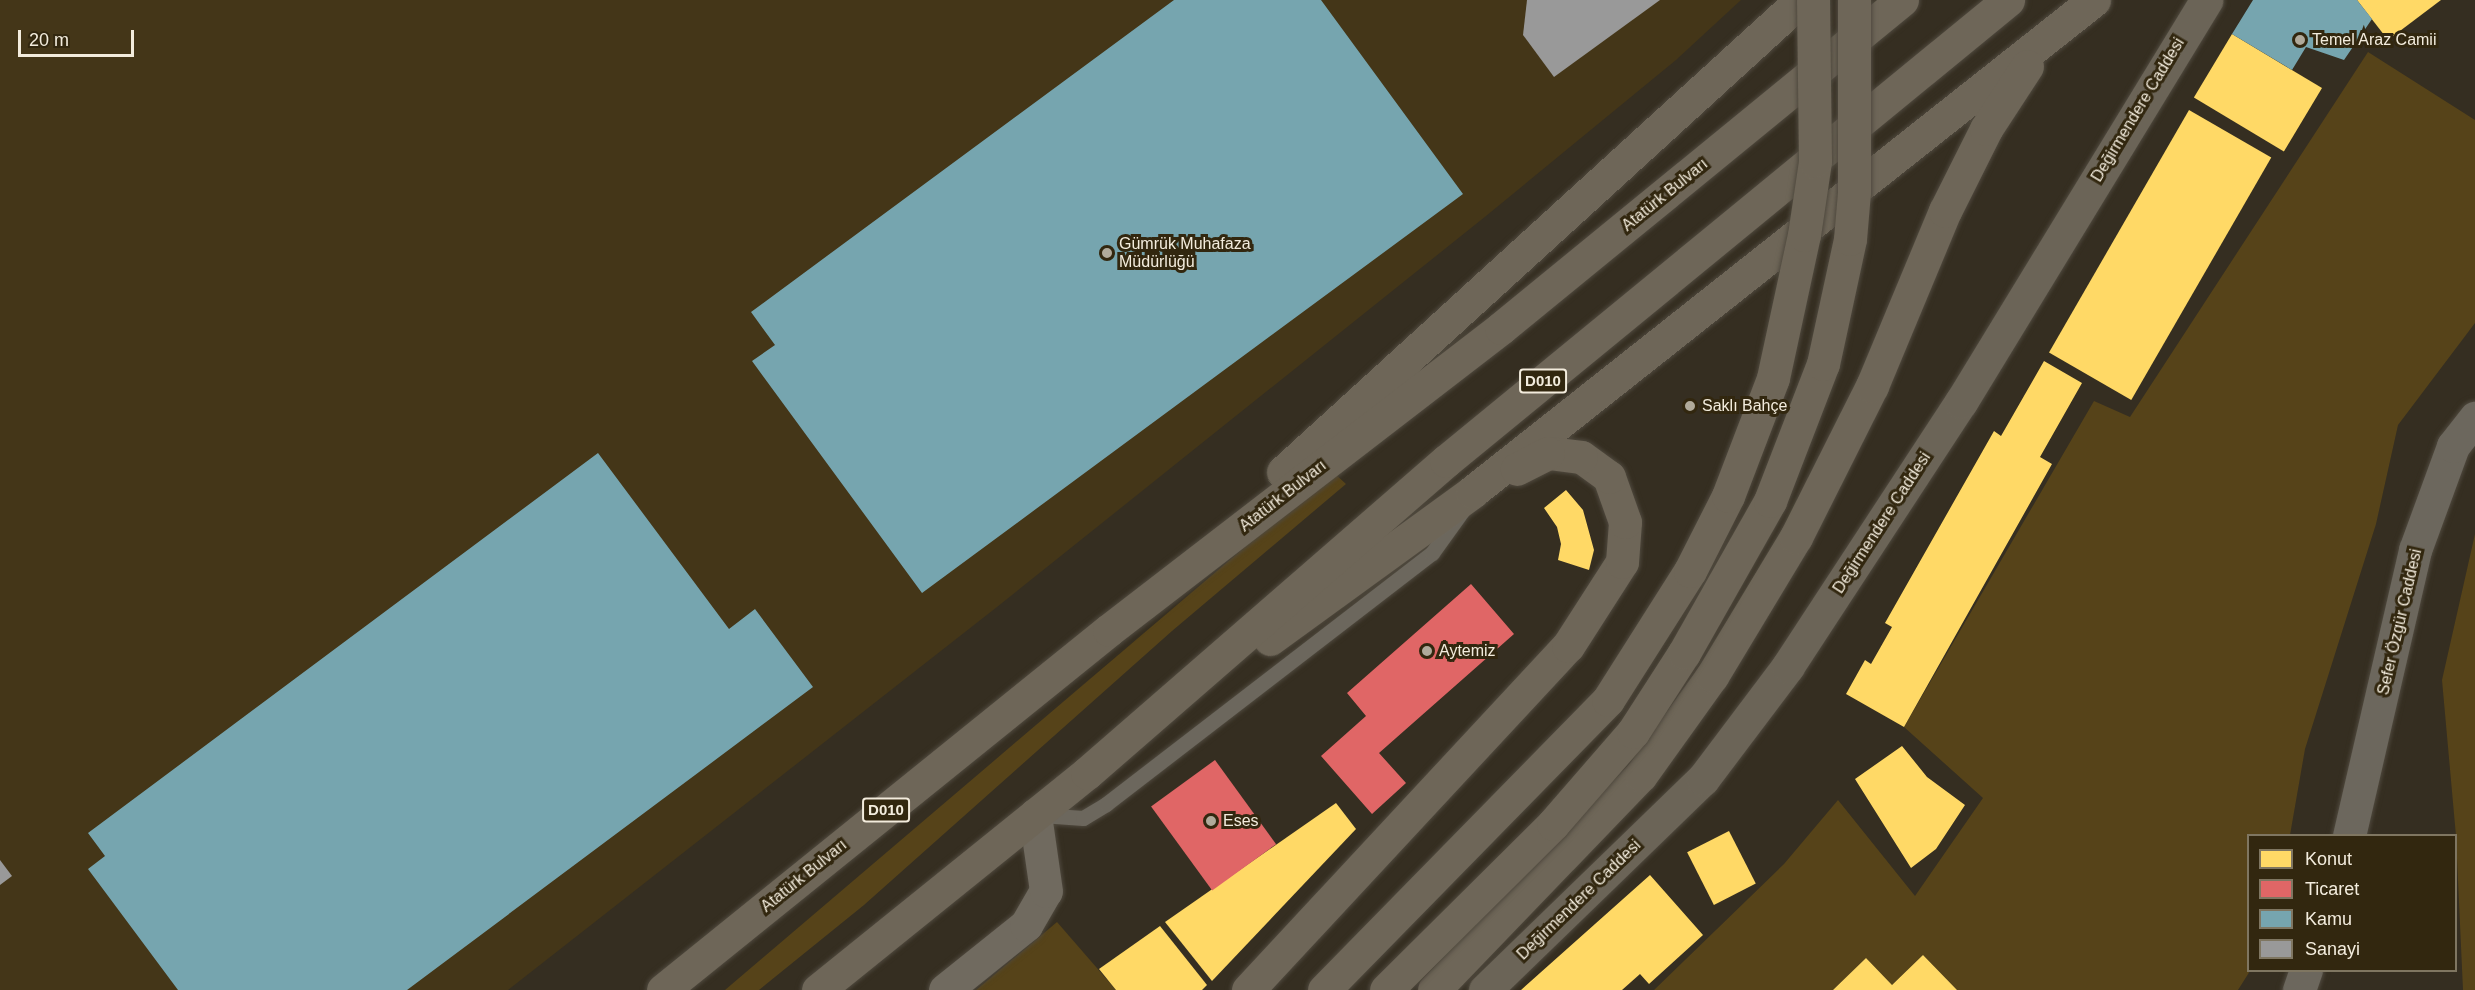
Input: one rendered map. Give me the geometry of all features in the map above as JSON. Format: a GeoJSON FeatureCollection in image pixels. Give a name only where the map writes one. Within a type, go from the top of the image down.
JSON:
{"type":"FeatureCollection","features":[{"type":"Feature","properties":{"kind":"highway"},"geometry":{"type":"LineString","coordinates":[[1109,630],[1801,0]]}},
{"type":"Feature","properties":{"kind":"highway"},"geometry":{"type":"LineString","coordinates":[[1324,990],[1608,700],[1690,571],[1723,505],[1773,378],[1804,236],[1815,161],[1813,0]]}},
{"type":"Feature","properties":{"kind":"highway"},"geometry":{"type":"LineString","coordinates":[[1386,990],[1553,824],[1633,732],[1684,653],[1770,501],[1823,364],[1848,249],[1854,192],[1854,0]]}},
{"type":"Feature","properties":{"kind":"highway","name":"Atatürk Bulvarı"},"geometry":{"type":"LineString","coordinates":[[663,990],[1109,630],[1501,328],[1902,0]]}},
{"type":"Feature","properties":{"kind":"highway","name":"D010"},"geometry":{"type":"LineString","coordinates":[[818,990],[1087,772],[1446,461],[2008,0]]}},
{"type":"Feature","properties":{"kind":"highway"},"geometry":{"type":"LineString","coordinates":[[1087,772],[1472,492],[2094,0]]}},
{"type":"Feature","properties":{"kind":"highway"},"geometry":{"type":"LineString","coordinates":[[1434,990],[1641,776],[1712,676],[1796,537],[1872,386],[1898,320],[1986,129],[2043,42]]}},
{"type":"Feature","properties":{"kind":"highway"},"geometry":{"type":"LineString","coordinates":[[1248,990],[1568,646],[1622,562],[1625,522],[1609,477],[1581,457],[1548,453],[1472,492]]}},
{"type":"Feature","properties":{"kind":"main road","name":"Değirmendere Caddesi"},"geometry":{"type":"LineString","coordinates":[[1485,990],[1703,779],[1788,666],[1961,402],[2206,0]]}},
{"type":"Feature","properties":{"kind":"main road"},"geometry":{"type":"LineString","coordinates":[[945,990],[1026,925],[1046,891],[1035,815]]}},
{"type":"Feature","properties":{"kind":"street","name":"Sefer Özgür Caddesi"},"geometry":{"type":"LineString","coordinates":[[2349,834],[2415,550],[2453,446],[2475,418]]}},
{"type":"Feature","properties":{"kind":"street"},"geometry":{"type":"LineString","coordinates":[[2299,990],[2305,972]]}},
{"type":"Feature","properties":{"kind":"lane"},"geometry":{"type":"LineString","coordinates":[[1035,815],[1083,818],[1106,804],[1432,553],[1456,524],[1472,492]]}},
{"type":"Feature","properties":{"kind":"shaded area"},"geometry":{"type":"Polygon","coordinates":[[[0,0],[1741,0],[1676,60],[1486,216],[997,607],[508,990],[0,990],[0,0]]]}},
{"type":"Feature","properties":{"kind":"shaded area"},"geometry":{"type":"Polygon","coordinates":[[[2368,52],[2475,120],[2475,323],[2398,425],[2376,524],[2305,749],[2290,834],[2247,834],[2247,972],[2249,972],[2238,990],[1957,990],[1923,955],[1892,985],[1866,958],[1833,990],[1654,990],[1784,864],[1838,800],[1915,896],[1983,798],[1904,727],[2094,401],[2130,417],[2368,52]]]}},
{"type":"Feature","properties":{"kind":"shaded area"},"geometry":{"type":"Polygon","coordinates":[[[1333,472],[1346,484],[1172,631],[864,905],[759,990],[725,990],[1333,472]]]}},
{"type":"Feature","properties":{"kind":"shaded area"},"geometry":{"type":"Polygon","coordinates":[[[2475,534],[2475,990],[2463,990],[2457,834],[2442,680],[2475,534]]]}},
{"type":"Feature","properties":{"kind":"shaded area"},"geometry":{"type":"Polygon","coordinates":[[[1057,922],[1116,990],[976,990],[1057,922]]]}},
{"type":"Feature","properties":{"kind":"building: Konut"},"geometry":{"type":"Polygon","coordinates":[[[2357,0],[2441,0],[2388,40],[2357,0]]]}},
{"type":"Feature","properties":{"kind":"building: Konut"},"geometry":{"type":"Polygon","coordinates":[[[2232,34],[2322,88],[2284,152],[2194,97],[2232,34]]]}},
{"type":"Feature","properties":{"kind":"building: Konut"},"geometry":{"type":"Polygon","coordinates":[[[2189,110],[2271,158],[2131,400],[2049,352],[2189,110]]]}},
{"type":"Feature","properties":{"kind":"building: Konut"},"geometry":{"type":"Polygon","coordinates":[[[2044,361],[2082,383],[2040,457],[2052,464],[1904,727],[1846,694],[1865,660],[1871,664],[1892,627],[1885,623],[1994,431],[2001,436],[2044,361]]]}},
{"type":"Feature","properties":{"kind":"building: Konut"},"geometry":{"type":"Polygon","coordinates":[[[1566,490],[1583,510],[1594,550],[1589,570],[1558,560],[1561,544],[1557,527],[1544,508],[1566,490]]]}},
{"type":"Feature","properties":{"kind":"building: Konut"},"geometry":{"type":"Polygon","coordinates":[[[1902,746],[1927,777],[1965,805],[1936,849],[1911,868],[1855,779],[1902,746]]]}},
{"type":"Feature","properties":{"kind":"building: Konut"},"geometry":{"type":"Polygon","coordinates":[[[1336,803],[1356,829],[1212,981],[1165,922],[1336,803]]]}},
{"type":"Feature","properties":{"kind":"building: Konut"},"geometry":{"type":"Polygon","coordinates":[[[1729,831],[1756,884],[1714,905],[1687,852],[1729,831]]]}},
{"type":"Feature","properties":{"kind":"building: Konut"},"geometry":{"type":"Polygon","coordinates":[[[1650,875],[1703,935],[1649,984],[1640,974],[1622,990],[1521,990],[1650,875]]]}},
{"type":"Feature","properties":{"kind":"building: Konut"},"geometry":{"type":"Polygon","coordinates":[[[1160,926],[1207,985],[1202,990],[1116,990],[1099,969],[1160,926]]]}},
{"type":"Feature","properties":{"kind":"building: Konut"},"geometry":{"type":"Polygon","coordinates":[[[1923,955],[1957,990],[1833,990],[1866,958],[1892,985],[1923,955]]]}},
{"type":"Feature","properties":{"kind":"building: Ticaret"},"geometry":{"type":"Polygon","coordinates":[[[1471,584],[1514,634],[1379,753],[1406,783],[1372,814],[1321,756],[1366,716],[1347,693],[1471,584]]]}},
{"type":"Feature","properties":{"kind":"building: Ticaret"},"geometry":{"type":"Polygon","coordinates":[[[1215,760],[1276,844],[1212,891],[1151,806],[1215,760]]]}},
{"type":"Feature","properties":{"kind":"building: Kamu","name":"Gümrük Muhafaza Müdürlüğü"},"geometry":{"type":"Polygon","coordinates":[[[1174,0],[1321,0],[1463,194],[922,593],[752,361],[775,345],[751,312],[1174,0]]]}},
{"type":"Feature","properties":{"kind":"building: Kamu","name":"Temel Araz Camii"},"geometry":{"type":"Polygon","coordinates":[[[2253,0],[2357,0],[2372,19],[2344,60],[2306,47],[2292,70],[2232,34],[2253,0]]]}},
{"type":"Feature","properties":{"kind":"building: Kamu"},"geometry":{"type":"Polygon","coordinates":[[[598,453],[729,629],[755,609],[813,687],[407,990],[178,990],[88,869],[105,856],[88,833],[598,453]]]}},
{"type":"Feature","properties":{"kind":"building: Sanayi"},"geometry":{"type":"Polygon","coordinates":[[[1527,0],[1660,0],[1554,77],[1523,35],[1527,0]]]}},
{"type":"Feature","properties":{"kind":"building: Sanayi"},"geometry":{"type":"Polygon","coordinates":[[[0,860],[12,876],[0,885],[0,860]]]}},
{"type":"Feature","properties":{"kind":"place","name":"Temel Araz Camii"},"geometry":{"type":"Point","coordinates":[2300,40]}},
{"type":"Feature","properties":{"kind":"place","name":"Gümrük Muhafaza Müdürlüğü"},"geometry":{"type":"Point","coordinates":[1107,253]}},
{"type":"Feature","properties":{"kind":"place","name":"Saklı Bahçe"},"geometry":{"type":"Point","coordinates":[1690,406]}},
{"type":"Feature","properties":{"kind":"place","name":"Aytemiz"},"geometry":{"type":"Point","coordinates":[1427,651]}},
{"type":"Feature","properties":{"kind":"place","name":"Eses"},"geometry":{"type":"Point","coordinates":[1211,821]}}]}
